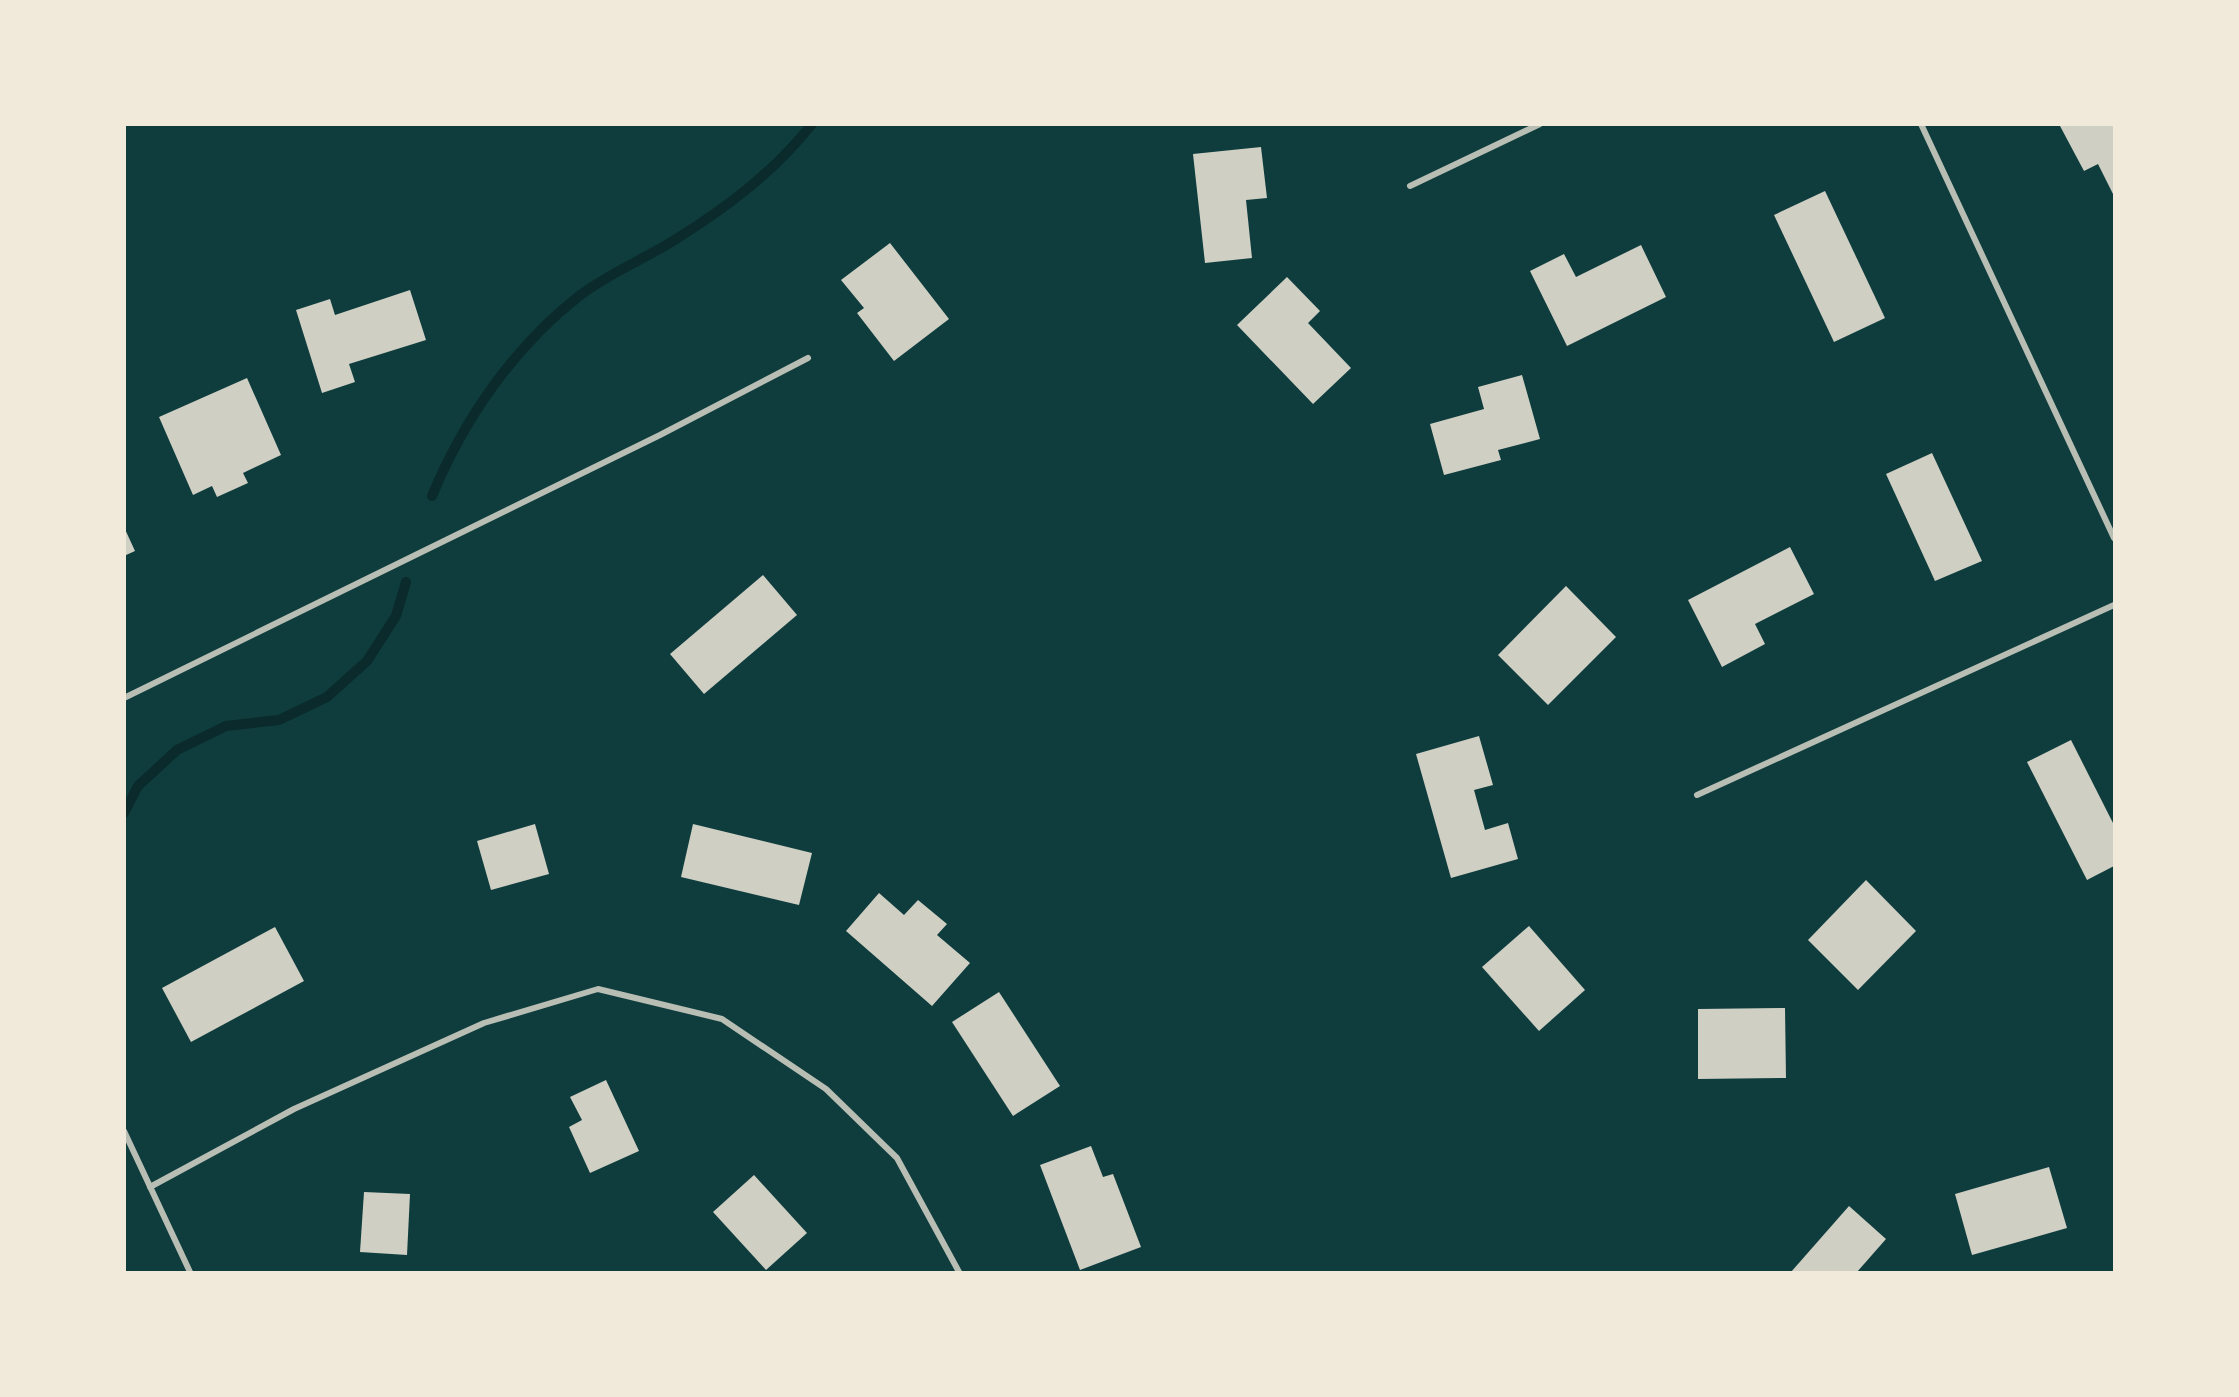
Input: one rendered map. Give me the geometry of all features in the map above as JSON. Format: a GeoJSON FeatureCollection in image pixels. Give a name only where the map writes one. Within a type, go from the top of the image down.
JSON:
{"type":"FeatureCollection","features":[{"type":"Feature","properties":{"kind":"street"},"geometry":{"type":"LineString","coordinates":[[1410,186],[1539,124]]}},
{"type":"Feature","properties":{"kind":"street"},"geometry":{"type":"LineString","coordinates":[[1920,124],[2115,538]]}},
{"type":"Feature","properties":{"kind":"street"},"geometry":{"type":"LineString","coordinates":[[124,698],[660,435],[808,358]]}},
{"type":"Feature","properties":{"kind":"street"},"geometry":{"type":"LineString","coordinates":[[1697,795],[2115,605]]}},
{"type":"Feature","properties":{"kind":"street"},"geometry":{"type":"LineString","coordinates":[[150,1187],[294,1109],[484,1023],[598,989],[722,1019],[826,1089],[897,1158],[959,1272]]}},
{"type":"Feature","properties":{"kind":"street"},"geometry":{"type":"LineString","coordinates":[[124,1131],[190,1272]]}},
{"type":"Feature","properties":{"kind":"building"},"geometry":{"type":"Polygon","coordinates":[[[2114,124],[2114,196],[2098,164],[2084,171],[2060,126],[2114,124]]]}},
{"type":"Feature","properties":{"kind":"building"},"geometry":{"type":"Polygon","coordinates":[[[1261,147],[1267,198],[1246,200],[1252,258],[1205,263],[1193,154],[1261,147]]]}},
{"type":"Feature","properties":{"kind":"building"},"geometry":{"type":"Polygon","coordinates":[[[1825,191],[1885,318],[1834,342],[1774,215],[1825,191]]]}},
{"type":"Feature","properties":{"kind":"building"},"geometry":{"type":"Polygon","coordinates":[[[890,243],[949,319],[894,361],[857,313],[864,308],[841,280],[890,243]]]}},
{"type":"Feature","properties":{"kind":"building"},"geometry":{"type":"Polygon","coordinates":[[[1641,245],[1666,297],[1567,346],[1530,271],[1564,254],[1576,277],[1641,245]]]}},
{"type":"Feature","properties":{"kind":"building"},"geometry":{"type":"Polygon","coordinates":[[[1287,277],[1320,311],[1308,323],[1351,368],[1313,404],[1237,325],[1287,277]]]}},
{"type":"Feature","properties":{"kind":"building"},"geometry":{"type":"Polygon","coordinates":[[[410,290],[426,340],[349,364],[355,382],[322,393],[296,310],[330,299],[335,315],[410,290]]]}},
{"type":"Feature","properties":{"kind":"building"},"geometry":{"type":"Polygon","coordinates":[[[1522,375],[1540,439],[1498,450],[1501,460],[1444,475],[1430,424],[1484,409],[1478,387],[1522,375]]]}},
{"type":"Feature","properties":{"kind":"building"},"geometry":{"type":"Polygon","coordinates":[[[247,378],[281,455],[243,473],[248,483],[217,497],[212,486],[193,495],[159,417],[247,378]]]}},
{"type":"Feature","properties":{"kind":"building"},"geometry":{"type":"Polygon","coordinates":[[[1932,453],[1982,561],[1935,581],[1886,474],[1932,453]]]}},
{"type":"Feature","properties":{"kind":"building"},"geometry":{"type":"Polygon","coordinates":[[[124,527],[135,551],[124,556],[124,527]]]}},
{"type":"Feature","properties":{"kind":"building"},"geometry":{"type":"Polygon","coordinates":[[[1790,547],[1814,594],[1755,624],[1765,644],[1722,667],[1688,600],[1790,547]]]}},
{"type":"Feature","properties":{"kind":"building"},"geometry":{"type":"Polygon","coordinates":[[[763,575],[797,615],[704,694],[670,654],[763,575]]]}},
{"type":"Feature","properties":{"kind":"building"},"geometry":{"type":"Polygon","coordinates":[[[1566,586],[1616,637],[1548,705],[1498,655],[1566,586]]]}},
{"type":"Feature","properties":{"kind":"building"},"geometry":{"type":"Polygon","coordinates":[[[1479,736],[1493,785],[1474,790],[1485,830],[1508,823],[1518,859],[1451,878],[1416,754],[1479,736]]]}},
{"type":"Feature","properties":{"kind":"building"},"geometry":{"type":"Polygon","coordinates":[[[2071,740],[2114,825],[2114,866],[2087,880],[2027,762],[2071,740]]]}},
{"type":"Feature","properties":{"kind":"building"},"geometry":{"type":"Polygon","coordinates":[[[535,824],[549,874],[491,890],[477,841],[535,824]]]}},
{"type":"Feature","properties":{"kind":"building"},"geometry":{"type":"Polygon","coordinates":[[[693,824],[812,853],[799,905],[681,877],[693,824]]]}},
{"type":"Feature","properties":{"kind":"building"},"geometry":{"type":"Polygon","coordinates":[[[1866,880],[1916,931],[1858,990],[1808,940],[1866,880]]]}},
{"type":"Feature","properties":{"kind":"building"},"geometry":{"type":"Polygon","coordinates":[[[879,893],[904,915],[918,900],[947,924],[937,935],[970,963],[932,1006],[846,931],[879,893]]]}},
{"type":"Feature","properties":{"kind":"building"},"geometry":{"type":"Polygon","coordinates":[[[1529,926],[1585,990],[1539,1031],[1482,967],[1529,926]]]}},
{"type":"Feature","properties":{"kind":"building"},"geometry":{"type":"Polygon","coordinates":[[[275,927],[304,981],[191,1042],[162,988],[275,927]]]}},
{"type":"Feature","properties":{"kind":"building"},"geometry":{"type":"Polygon","coordinates":[[[999,992],[1060,1086],[1013,1116],[952,1022],[999,992]]]}},
{"type":"Feature","properties":{"kind":"building"},"geometry":{"type":"Polygon","coordinates":[[[1785,1008],[1786,1078],[1698,1079],[1698,1009],[1785,1008]]]}},
{"type":"Feature","properties":{"kind":"building"},"geometry":{"type":"Polygon","coordinates":[[[606,1080],[639,1151],[590,1173],[569,1127],[582,1120],[570,1097],[606,1080]]]}},
{"type":"Feature","properties":{"kind":"building"},"geometry":{"type":"Polygon","coordinates":[[[1091,1146],[1103,1177],[1113,1174],[1141,1247],[1080,1270],[1040,1165],[1091,1146]]]}},
{"type":"Feature","properties":{"kind":"building"},"geometry":{"type":"Polygon","coordinates":[[[2049,1167],[2067,1228],[1972,1255],[1955,1194],[2049,1167]]]}},
{"type":"Feature","properties":{"kind":"building"},"geometry":{"type":"Polygon","coordinates":[[[754,1175],[807,1233],[766,1270],[713,1212],[754,1175]]]}},
{"type":"Feature","properties":{"kind":"building"},"geometry":{"type":"Polygon","coordinates":[[[364,1192],[410,1194],[407,1255],[360,1252],[364,1192]]]}},
{"type":"Feature","properties":{"kind":"building"},"geometry":{"type":"Polygon","coordinates":[[[1849,1206],[1886,1239],[1857,1272],[1791,1272],[1849,1206]]]}},
{"type":"Feature","properties":{"kind":"waterway"},"geometry":{"type":"LineString","coordinates":[[432,496],[475,413],[512,362],[555,316],[590,288],[712,216],[765,174],[812,124]]}},
{"type":"Feature","properties":{"kind":"waterway"},"geometry":{"type":"LineString","coordinates":[[124,813],[138,786],[177,750],[226,726],[279,720],[327,697],[367,661],[396,616],[406,582]]}}]}
